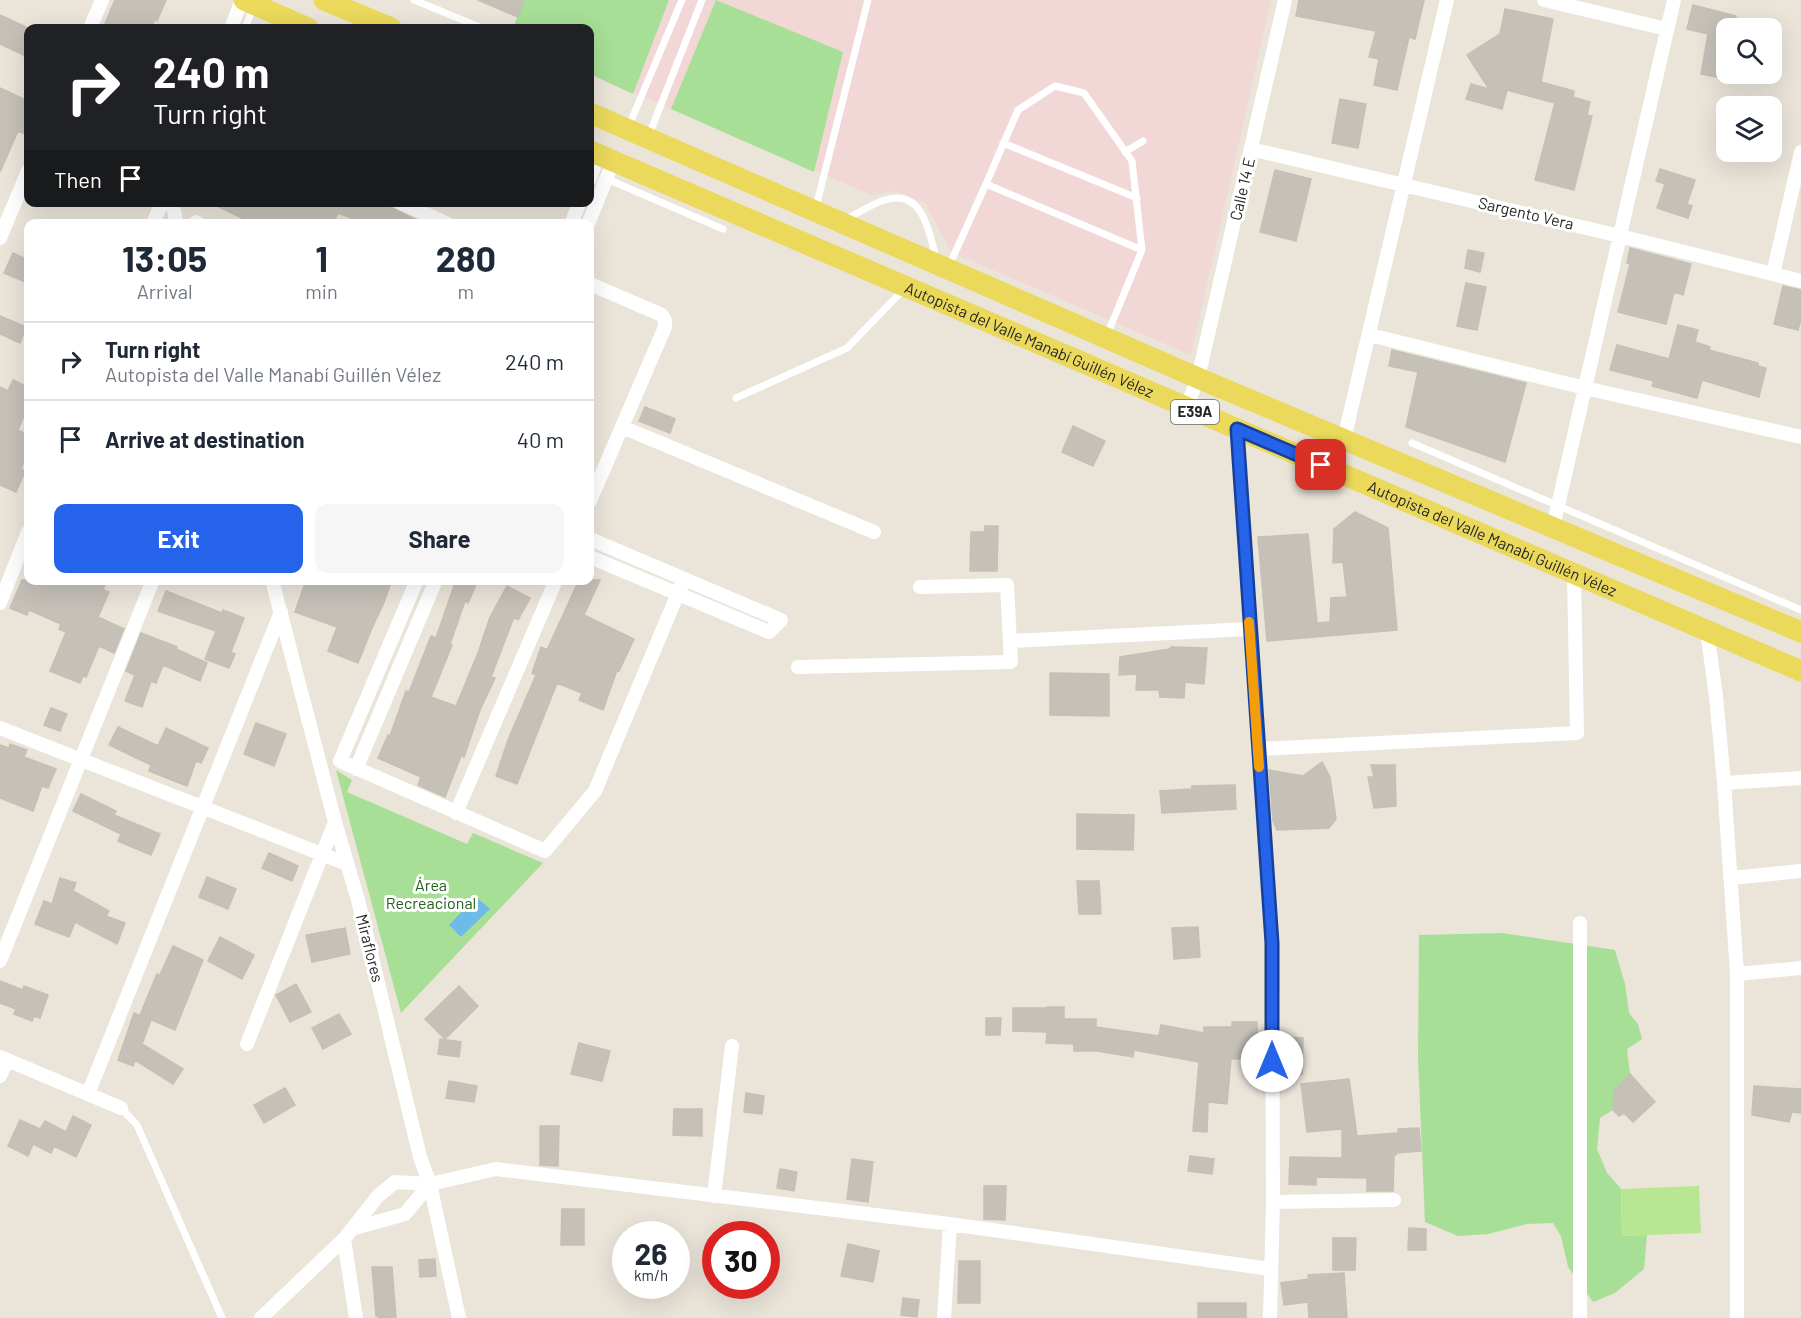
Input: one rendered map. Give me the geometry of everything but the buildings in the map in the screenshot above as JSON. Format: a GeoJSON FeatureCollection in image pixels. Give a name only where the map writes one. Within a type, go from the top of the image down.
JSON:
{"type":"FeatureCollection","features":[{"type":"Feature","properties":{"kind":"main road"},"geometry":{"type":"LineString","coordinates":[[324,0],[381,24]]}},
{"type":"Feature","properties":{"kind":"main road"},"geometry":{"type":"LineString","coordinates":[[247,2],[290,24]]}},
{"type":"Feature","properties":{"kind":"main road","name":"Autopista del Valle Manabí Guillén Vélez"},"geometry":{"type":"LineString","coordinates":[[594,115],[1198,378],[1801,632]]}},
{"type":"Feature","properties":{"kind":"main road","name":"Autopista del Valle Manabí Guillén Vélez"},"geometry":{"type":"LineString","coordinates":[[597,167],[718,217],[808,245],[1801,671]]}},
{"type":"Feature","properties":{"kind":"main road"},"geometry":{"type":"LineString","coordinates":[[808,245],[816,210]]}},
{"type":"Feature","properties":{"kind":"street"},"geometry":{"type":"LineString","coordinates":[[92,24],[102,0]]}},
{"type":"Feature","properties":{"kind":"street","name":"Calle 14 E"},"geometry":{"type":"LineString","coordinates":[[1186,408],[1198,378],[1285,0]]}},
{"type":"Feature","properties":{"kind":"street"},"geometry":{"type":"LineString","coordinates":[[1344,439],[1447,0]]}},
{"type":"Feature","properties":{"kind":"street"},"geometry":{"type":"LineString","coordinates":[[1544,0],[1668,29]]}},
{"type":"Feature","properties":{"kind":"street"},"geometry":{"type":"LineString","coordinates":[[1553,527],[1674,0]]}},
{"type":"Feature","properties":{"kind":"street"},"geometry":{"type":"LineString","coordinates":[[233,24],[247,2]]}},
{"type":"Feature","properties":{"kind":"street","name":"Sargento Vera"},"geometry":{"type":"LineString","coordinates":[[1251,149],[1801,281]]}},
{"type":"Feature","properties":{"kind":"street"},"geometry":{"type":"LineString","coordinates":[[1773,274],[1801,152]]}},
{"type":"Feature","properties":{"kind":"street"},"geometry":{"type":"LineString","coordinates":[[594,186],[597,167]]}},
{"type":"Feature","properties":{"kind":"street"},"geometry":{"type":"LineString","coordinates":[[0,238],[24,181]]}},
{"type":"Feature","properties":{"kind":"street"},"geometry":{"type":"LineString","coordinates":[[410,207],[437,219]]}},
{"type":"Feature","properties":{"kind":"street"},"geometry":{"type":"LineString","coordinates":[[594,286],[662,315],[665,321],[665,327],[594,492]]}},
{"type":"Feature","properties":{"kind":"street"},"geometry":{"type":"LineString","coordinates":[[1370,335],[1585,388],[1801,437]]}},
{"type":"Feature","properties":{"kind":"street"},"geometry":{"type":"LineString","coordinates":[[622,427],[874,532]]}},
{"type":"Feature","properties":{"kind":"street"},"geometry":{"type":"LineString","coordinates":[[1237,429],[1272,943],[1274,1202],[1270,1318]]}},
{"type":"Feature","properties":{"kind":"street"},"geometry":{"type":"LineString","coordinates":[[594,541],[781,620],[769,632],[594,559]]}},
{"type":"Feature","properties":{"kind":"street"},"geometry":{"type":"LineString","coordinates":[[0,603],[24,542]]}},
{"type":"Feature","properties":{"kind":"street"},"geometry":{"type":"LineString","coordinates":[[1258,749],[1577,733],[1574,573]]}},
{"type":"Feature","properties":{"kind":"street"},"geometry":{"type":"LineString","coordinates":[[415,585],[340,761],[545,851],[595,791],[684,579]]}},
{"type":"Feature","properties":{"kind":"street"},"geometry":{"type":"LineString","coordinates":[[0,961],[151,585]]}},
{"type":"Feature","properties":{"kind":"street","name":"Miraflores"},"geometry":{"type":"LineString","coordinates":[[273,585],[335,822],[358,900],[420,1157],[429,1184],[459,1318]]}},
{"type":"Feature","properties":{"kind":"street"},"geometry":{"type":"LineString","coordinates":[[356,769],[434,585]]}},
{"type":"Feature","properties":{"kind":"street"},"geometry":{"type":"LineString","coordinates":[[456,813],[554,585]]}},
{"type":"Feature","properties":{"kind":"street"},"geometry":{"type":"LineString","coordinates":[[798,668],[1011,662],[1007,585],[920,587]]}},
{"type":"Feature","properties":{"kind":"street"},"geometry":{"type":"LineString","coordinates":[[88,1094],[281,612]]}},
{"type":"Feature","properties":{"kind":"street"},"geometry":{"type":"LineString","coordinates":[[1011,641],[1249,629]]}},
{"type":"Feature","properties":{"kind":"street"},"geometry":{"type":"LineString","coordinates":[[1707,631],[1724,783],[1737,974],[1737,1318]]}},
{"type":"Feature","properties":{"kind":"street"},"geometry":{"type":"LineString","coordinates":[[0,728],[347,864]]}},
{"type":"Feature","properties":{"kind":"street"},"geometry":{"type":"LineString","coordinates":[[1724,783],[1801,778]]}},
{"type":"Feature","properties":{"kind":"street"},"geometry":{"type":"LineString","coordinates":[[247,1044],[335,822]]}},
{"type":"Feature","properties":{"kind":"street"},"geometry":{"type":"LineString","coordinates":[[1731,878],[1801,871]]}},
{"type":"Feature","properties":{"kind":"street"},"geometry":{"type":"LineString","coordinates":[[1580,923],[1580,1318]]}},
{"type":"Feature","properties":{"kind":"street"},"geometry":{"type":"LineString","coordinates":[[1737,974],[1801,968]]}},
{"type":"Feature","properties":{"kind":"street"},"geometry":{"type":"LineString","coordinates":[[714,1196],[732,1046]]}},
{"type":"Feature","properties":{"kind":"street"},"geometry":{"type":"LineString","coordinates":[[0,1076],[4,1059],[121,1108]]}},
{"type":"Feature","properties":{"kind":"street"},"geometry":{"type":"LineString","coordinates":[[261,1318],[355,1228],[378,1196],[395,1182],[429,1184],[496,1169],[950,1224],[1270,1269]]}},
{"type":"Feature","properties":{"kind":"street"},"geometry":{"type":"LineString","coordinates":[[355,1228],[405,1214],[429,1184]]}},
{"type":"Feature","properties":{"kind":"street"},"geometry":{"type":"LineString","coordinates":[[1274,1202],[1394,1200]]}},
{"type":"Feature","properties":{"kind":"street"},"geometry":{"type":"LineString","coordinates":[[944,1318],[950,1224]]}},
{"type":"Feature","properties":{"kind":"street"},"geometry":{"type":"LineString","coordinates":[[344,1239],[356,1318]]}},
{"type":"Feature","properties":{"kind":"lane"},"geometry":{"type":"LineString","coordinates":[[414,0],[472,24]]}},
{"type":"Feature","properties":{"kind":"lane"},"geometry":{"type":"LineString","coordinates":[[627,129],[682,0]]}},
{"type":"Feature","properties":{"kind":"lane"},"geometry":{"type":"LineString","coordinates":[[648,138],[702,0]]}},
{"type":"Feature","properties":{"kind":"lane"},"geometry":{"type":"LineString","coordinates":[[816,210],[868,0]]}},
{"type":"Feature","properties":{"kind":"lane"},"geometry":{"type":"LineString","coordinates":[[245,24],[247,2]]}},
{"type":"Feature","properties":{"kind":"lane"},"geometry":{"type":"LineString","coordinates":[[943,266],[986,184],[1018,110],[1055,86],[1084,93],[1132,161],[1142,250],[1106,338]]}},
{"type":"Feature","properties":{"kind":"lane"},"geometry":{"type":"LineString","coordinates":[[1125,152],[1143,141]]}},
{"type":"Feature","properties":{"kind":"lane"},"geometry":{"type":"LineString","coordinates":[[1003,143],[1137,198]]}},
{"type":"Feature","properties":{"kind":"lane"},"geometry":{"type":"LineString","coordinates":[[986,184],[1142,250]]}},
{"type":"Feature","properties":{"kind":"lane"},"geometry":{"type":"LineString","coordinates":[[842,222],[884,200],[894,198],[906,200],[914,204],[922,213],[943,266]]}},
{"type":"Feature","properties":{"kind":"lane"},"geometry":{"type":"LineString","coordinates":[[718,217],[723,229]]}},
{"type":"Feature","properties":{"kind":"lane"},"geometry":{"type":"LineString","coordinates":[[736,398],[847,348],[906,287]]}},
{"type":"Feature","properties":{"kind":"lane"},"geometry":{"type":"LineString","coordinates":[[1412,443],[1801,610]]}},
{"type":"Feature","properties":{"kind":"lane"},"geometry":{"type":"LineString","coordinates":[[121,1108],[136,1125],[222,1318]]}},
{"type":"Feature","properties":{"kind":"shaded area"},"geometry":{"type":"Polygon","coordinates":[[[524,0],[856,0],[847,37],[857,0],[1271,0],[1191,355],[951,252],[926,204],[895,191],[872,195],[594,76],[594,24],[515,24],[524,0]]]}},
{"type":"Feature","properties":{"kind":"green space"},"geometry":{"type":"Polygon","coordinates":[[[524,0],[669,0],[633,94],[594,76],[594,24],[515,24],[524,0]]]}},
{"type":"Feature","properties":{"kind":"green space"},"geometry":{"type":"Polygon","coordinates":[[[716,0],[843,52],[814,172],[671,109],[716,0]]]}},
{"type":"Feature","properties":{"kind":"green space","name":"Área Recreacional"},"geometry":{"type":"Polygon","coordinates":[[[336,770],[352,780],[347,792],[467,844],[473,833],[543,863],[401,1013],[336,770]]]}},
{"type":"Feature","properties":{"kind":"green space"},"geometry":{"type":"Polygon","coordinates":[[[1502,933],[1615,950],[1625,984],[1629,1013],[1638,1024],[1642,1039],[1627,1049],[1630,1074],[1614,1091],[1613,1110],[1600,1118],[1597,1149],[1607,1173],[1621,1189],[1622,1236],[1647,1235],[1644,1269],[1615,1293],[1593,1302],[1568,1267],[1561,1236],[1553,1223],[1527,1224],[1488,1234],[1458,1236],[1425,1222],[1418,1057],[1419,935],[1502,933]]]}},
{"type":"Feature","properties":{"kind":"green space"},"geometry":{"type":"Polygon","coordinates":[[[1699,1186],[1701,1233],[1622,1236],[1621,1189],[1699,1186]]]}},
{"type":"Feature","properties":{"kind":"water"},"geometry":{"type":"Polygon","coordinates":[[[476,897],[490,909],[461,937],[449,925],[476,897]]]}},
{"type":"Feature","properties":{"kind":"slow traffic"},"geometry":{"type":"LineString","coordinates":[[1249,622],[1259,767]]}},
{"type":"Feature","properties":{"kind":"route"},"geometry":{"type":"LineString","coordinates":[[1272,1061],[1272,943],[1237,429],[1321,465]]}}]}
